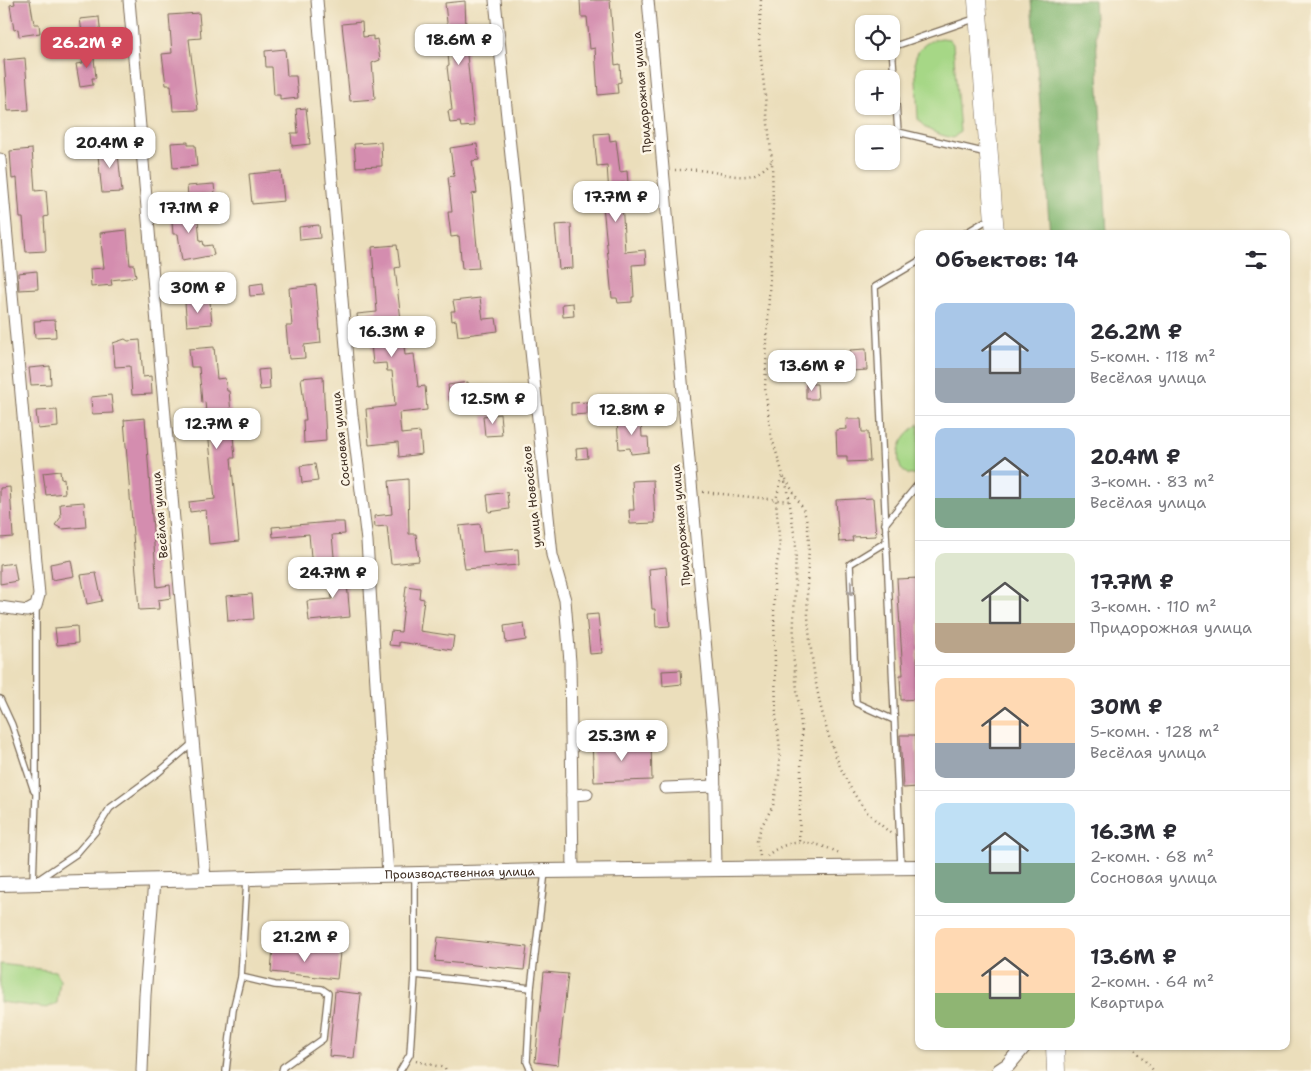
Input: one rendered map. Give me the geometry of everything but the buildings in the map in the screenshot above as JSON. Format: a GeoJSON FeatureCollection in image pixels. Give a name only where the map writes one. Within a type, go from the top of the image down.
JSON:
{"type":"FeatureCollection","features":[{"type":"Feature","properties":{"kind":"main road"},"geometry":{"type":"LineString","coordinates":[[977,0],[994,225]]}},
{"type":"Feature","properties":{"kind":"main road"},"geometry":{"type":"LineString","coordinates":[[1055,1050],[1056,1071]]}},
{"type":"Feature","properties":{"kind":"street","name":"Весёлая улица"},"geometry":{"type":"LineString","coordinates":[[129,0],[205,878]]}},
{"type":"Feature","properties":{"kind":"street","name":"Сосновая улица"},"geometry":{"type":"LineString","coordinates":[[318,0],[351,407],[366,541],[388,875]]}},
{"type":"Feature","properties":{"kind":"street","name":"улица Новосёлов"},"geometry":{"type":"LineString","coordinates":[[495,0],[552,555],[565,600],[570,662],[573,871]]}},
{"type":"Feature","properties":{"kind":"street","name":"Придорожная улица"},"geometry":{"type":"LineString","coordinates":[[648,0],[713,731],[716,869]]}},
{"type":"Feature","properties":{"kind":"street"},"geometry":{"type":"LineString","coordinates":[[0,159],[39,595],[36,606],[27,610],[0,607]]}},
{"type":"Feature","properties":{"kind":"street"},"geometry":{"type":"LineString","coordinates":[[665,788],[715,786]]}},
{"type":"Feature","properties":{"kind":"street"},"geometry":{"type":"LineString","coordinates":[[572,795],[587,794]]}},
{"type":"Feature","properties":{"kind":"street","name":"Производственная улица"},"geometry":{"type":"LineString","coordinates":[[0,884],[248,877],[716,869],[757,866],[915,867]]}},
{"type":"Feature","properties":{"kind":"street"},"geometry":{"type":"LineString","coordinates":[[142,1071],[154,881]]}},
{"type":"Feature","properties":{"kind":"street"},"geometry":{"type":"LineString","coordinates":[[999,1071],[1008,1065],[1021,1050]]}},
{"type":"Feature","properties":{"kind":"lane"},"geometry":{"type":"LineString","coordinates":[[979,18],[892,47],[898,132],[989,154]]}},
{"type":"Feature","properties":{"kind":"lane"},"geometry":{"type":"LineString","coordinates":[[977,230],[994,225]]}},
{"type":"Feature","properties":{"kind":"lane"},"geometry":{"type":"LineString","coordinates":[[901,867],[875,287],[915,263]]}},
{"type":"Feature","properties":{"kind":"lane"},"geometry":{"type":"LineString","coordinates":[[885,524],[915,488]]}},
{"type":"Feature","properties":{"kind":"lane"},"geometry":{"type":"LineString","coordinates":[[886,542],[850,564],[856,704],[894,720]]}},
{"type":"Feature","properties":{"kind":"lane"},"geometry":{"type":"LineString","coordinates":[[33,884],[36,796],[36,606]]}},
{"type":"Feature","properties":{"kind":"lane"},"geometry":{"type":"LineString","coordinates":[[0,699],[12,725],[36,796]]}},
{"type":"Feature","properties":{"kind":"lane"},"geometry":{"type":"LineString","coordinates":[[33,884],[76,854],[95,832],[110,808],[159,772],[194,742]]}},
{"type":"Feature","properties":{"kind":"lane"},"geometry":{"type":"LineString","coordinates":[[531,1071],[527,1062],[531,988],[545,872]]}},
{"type":"Feature","properties":{"kind":"lane"},"geometry":{"type":"LineString","coordinates":[[400,1071],[410,1054],[414,975],[415,875]]}},
{"type":"Feature","properties":{"kind":"lane"},"geometry":{"type":"LineString","coordinates":[[226,1071],[233,1010],[240,977],[248,877]]}},
{"type":"Feature","properties":{"kind":"lane"},"geometry":{"type":"LineString","coordinates":[[414,975],[531,988]]}},
{"type":"Feature","properties":{"kind":"lane"},"geometry":{"type":"LineString","coordinates":[[240,977],[275,985],[322,989],[328,993],[323,1039],[283,1067],[282,1071]]}},
{"type":"Feature","properties":{"kind":"path"},"geometry":{"type":"LineString","coordinates":[[761,0],[760,57],[772,160],[774,204],[765,388],[771,435],[789,502],[796,547],[793,654],[802,734],[800,842]]}},
{"type":"Feature","properties":{"kind":"path"},"geometry":{"type":"LineString","coordinates":[[663,170],[705,170],[738,177],[762,172],[772,160]]}},
{"type":"Feature","properties":{"kind":"path"},"geometry":{"type":"LineString","coordinates":[[757,866],[757,841],[761,827],[773,806],[779,776],[780,749],[776,716],[774,578],[780,548],[776,500],[782,474]]}},
{"type":"Feature","properties":{"kind":"path"},"geometry":{"type":"LineString","coordinates":[[782,474],[804,511],[809,544],[807,589],[811,638],[818,691],[828,734],[845,780],[866,812],[899,841]]}},
{"type":"Feature","properties":{"kind":"path"},"geometry":{"type":"LineString","coordinates":[[692,490],[789,502]]}},
{"type":"Feature","properties":{"kind":"path"},"geometry":{"type":"LineString","coordinates":[[757,866],[785,844],[800,842],[838,853],[864,868]]}},
{"type":"Feature","properties":{"kind":"path"},"geometry":{"type":"LineString","coordinates":[[1136,1050],[1154,1071]]}},
{"type":"Feature","properties":{"kind":"path"},"geometry":{"type":"LineString","coordinates":[[407,1059],[445,1068],[446,1071]]}},
{"type":"Feature","properties":{"kind":"green space"},"geometry":{"type":"Polygon","coordinates":[[[1032,0],[1094,0],[1107,230],[1050,230],[1032,0]]]}},
{"type":"Feature","properties":{"kind":"green space"},"geometry":{"type":"Polygon","coordinates":[[[949,39],[953,44],[960,132],[953,138],[938,134],[925,127],[918,119],[916,55],[924,45],[932,40],[949,39]]]}},
{"type":"Feature","properties":{"kind":"green space"},"geometry":{"type":"Polygon","coordinates":[[[915,427],[915,474],[909,475],[901,469],[899,462],[899,449],[908,433],[915,427]]]}},
{"type":"Feature","properties":{"kind":"green space"},"geometry":{"type":"Polygon","coordinates":[[[0,964],[55,971],[60,980],[57,1003],[47,1008],[0,1002],[0,964]]]}}]}
